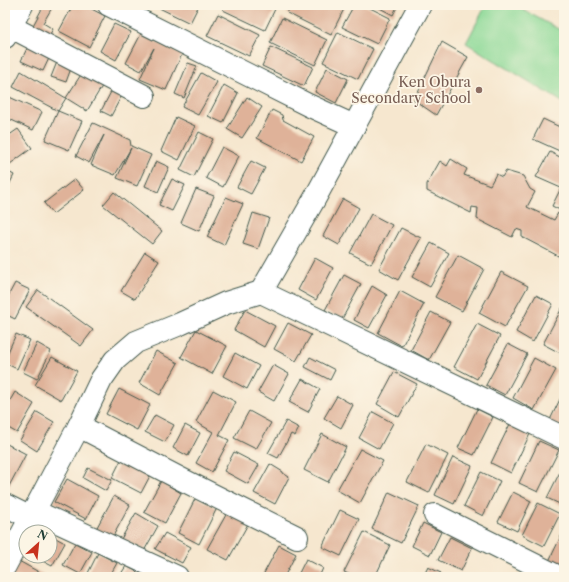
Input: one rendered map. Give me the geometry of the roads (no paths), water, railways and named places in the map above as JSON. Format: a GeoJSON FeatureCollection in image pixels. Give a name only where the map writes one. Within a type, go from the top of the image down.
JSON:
{"type":"FeatureCollection","features":[{"type":"Feature","properties":{"kind":"street"},"geometry":{"type":"LineString","coordinates":[[22,5],[7,27],[17,30],[144,96]]}},
{"type":"Feature","properties":{"kind":"street"},"geometry":{"type":"LineString","coordinates":[[109,5],[308,105],[354,126]]}},
{"type":"Feature","properties":{"kind":"street"},"geometry":{"type":"LineString","coordinates":[[5,566],[81,422],[101,380],[115,360],[136,342],[226,303],[260,292],[315,198],[420,5]]}},
{"type":"Feature","properties":{"kind":"street"},"geometry":{"type":"LineString","coordinates":[[260,292],[564,438]]}},
{"type":"Feature","properties":{"kind":"street"},"geometry":{"type":"LineString","coordinates":[[81,422],[179,478],[297,537]]}},
{"type":"Feature","properties":{"kind":"street"},"geometry":{"type":"LineString","coordinates":[[5,505],[32,514],[177,577]]}},
{"type":"Feature","properties":{"kind":"street"},"geometry":{"type":"LineString","coordinates":[[435,516],[559,577]]}},
{"type":"Feature","properties":{"kind":"place","name":"Ken Obura Secondary School"},"geometry":{"type":"Point","coordinates":[479,90]}}]}
